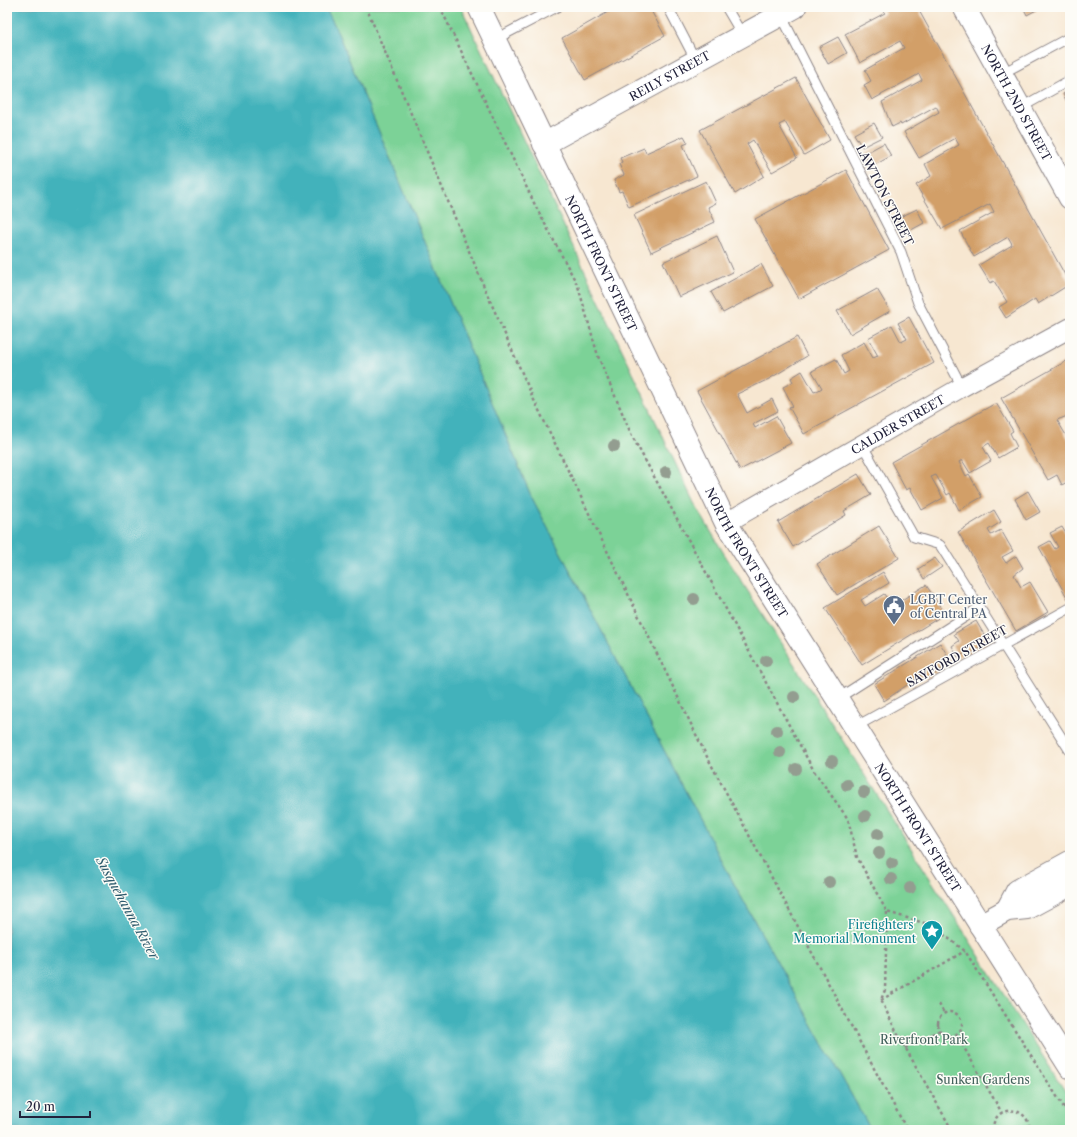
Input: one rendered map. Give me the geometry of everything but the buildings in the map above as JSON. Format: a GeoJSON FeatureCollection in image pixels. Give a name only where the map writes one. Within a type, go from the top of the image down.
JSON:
{"type":"FeatureCollection","features":[{"type":"Feature","properties":{"kind":"main road","name":"NORTH FRONT STREET"},"geometry":{"type":"LineString","coordinates":[[479,7],[726,523],[1070,1066]]}},
{"type":"Feature","properties":{"kind":"main road","name":"NORTH 2ND STREET"},"geometry":{"type":"LineString","coordinates":[[964,7],[1070,198]]}},
{"type":"Feature","properties":{"kind":"main road","name":"REILY STREET"},"geometry":{"type":"LineString","coordinates":[[544,144],[788,11]]}},
{"type":"Feature","properties":{"kind":"main road"},"geometry":{"type":"LineString","coordinates":[[1006,910],[1018,891],[1070,862]]}},
{"type":"Feature","properties":{"kind":"main road"},"geometry":{"type":"LineString","coordinates":[[980,925],[1006,910],[1027,908],[1070,885]]}},
{"type":"Feature","properties":{"kind":"street","name":"CALDER STREET"},"geometry":{"type":"LineString","coordinates":[[726,523],[863,446],[962,387],[1070,328]]}},
{"type":"Feature","properties":{"kind":"lane"},"geometry":{"type":"LineString","coordinates":[[494,40],[557,7]]}},
{"type":"Feature","properties":{"kind":"lane"},"geometry":{"type":"LineString","coordinates":[[668,7],[696,61]]}},
{"type":"Feature","properties":{"kind":"lane"},"geometry":{"type":"LineString","coordinates":[[726,7],[743,36]]}},
{"type":"Feature","properties":{"kind":"lane","name":"LAWTON STREET"},"geometry":{"type":"LineString","coordinates":[[788,11],[901,252],[918,303],[962,387]]}},
{"type":"Feature","properties":{"kind":"lane"},"geometry":{"type":"LineString","coordinates":[[1002,74],[1069,39]]}},
{"type":"Feature","properties":{"kind":"lane"},"geometry":{"type":"LineString","coordinates":[[1020,108],[1070,80]]}},
{"type":"Feature","properties":{"kind":"lane"},"geometry":{"type":"LineString","coordinates":[[863,446],[914,537],[940,545],[1070,751]]}},
{"type":"Feature","properties":{"kind":"lane"},"geometry":{"type":"LineString","coordinates":[[837,700],[979,608]]}},
{"type":"Feature","properties":{"kind":"lane","name":"SAYFORD STREET"},"geometry":{"type":"LineString","coordinates":[[855,727],[1070,608]]}},
{"type":"Feature","properties":{"kind":"path"},"geometry":{"type":"LineString","coordinates":[[366,7],[484,289],[534,400],[705,753],[908,1130]]}},
{"type":"Feature","properties":{"kind":"path"},"geometry":{"type":"LineString","coordinates":[[440,7],[536,207],[578,286],[598,356],[632,436],[814,771],[848,819],[857,857],[887,912],[885,990],[881,1000],[905,1048],[952,1130]]}},
{"type":"Feature","properties":{"kind":"path"},"geometry":{"type":"LineString","coordinates":[[887,912],[931,925],[965,951],[1070,1117]]}},
{"type":"Feature","properties":{"kind":"path"},"geometry":{"type":"LineString","coordinates":[[881,1000],[965,951]]}},
{"type":"Feature","properties":{"kind":"path"},"geometry":{"type":"LineString","coordinates":[[939,1004],[944,1013]]}},
{"type":"Feature","properties":{"kind":"path"},"geometry":{"type":"LineString","coordinates":[[952,1011],[962,1019],[962,1027],[956,1034],[946,1035],[940,1030],[938,1022],[944,1013],[952,1011]]}},
{"type":"Feature","properties":{"kind":"path"},"geometry":{"type":"LineString","coordinates":[[905,1048],[940,1030]]}},
{"type":"Feature","properties":{"kind":"path"},"geometry":{"type":"LineString","coordinates":[[956,1034],[1002,1113]]}},
{"type":"Feature","properties":{"kind":"path"},"geometry":{"type":"LineString","coordinates":[[993,1130],[994,1122],[1002,1113],[1013,1110],[1024,1114],[1030,1124],[1030,1130]]}},
{"type":"Feature","properties":{"kind":"green space","name":"Riverfront Park"},"geometry":{"type":"Polygon","coordinates":[[[325,7],[461,7],[694,503],[723,552],[1070,1099],[1070,1130],[871,1130],[735,886],[531,496],[334,24],[325,7]]]}},
{"type":"Feature","properties":{"kind":"water","name":"Susquehanna River"},"geometry":{"type":"Polygon","coordinates":[[[7,7],[325,7],[334,24],[531,496],[735,886],[871,1130],[7,1130],[7,7]]]}},
{"type":"Feature","properties":{"kind":"place","name":"LGBT Center of Central PA"},"geometry":{"type":"Point","coordinates":[894,626]}},
{"type":"Feature","properties":{"kind":"place","name":"Firefighters' Memorial Monument"},"geometry":{"type":"Point","coordinates":[932,950]}},
{"type":"Feature","properties":{"kind":"park label","name":"Sunken Gardens"},"geometry":{"type":"Point","coordinates":[983,1079]}}]}
